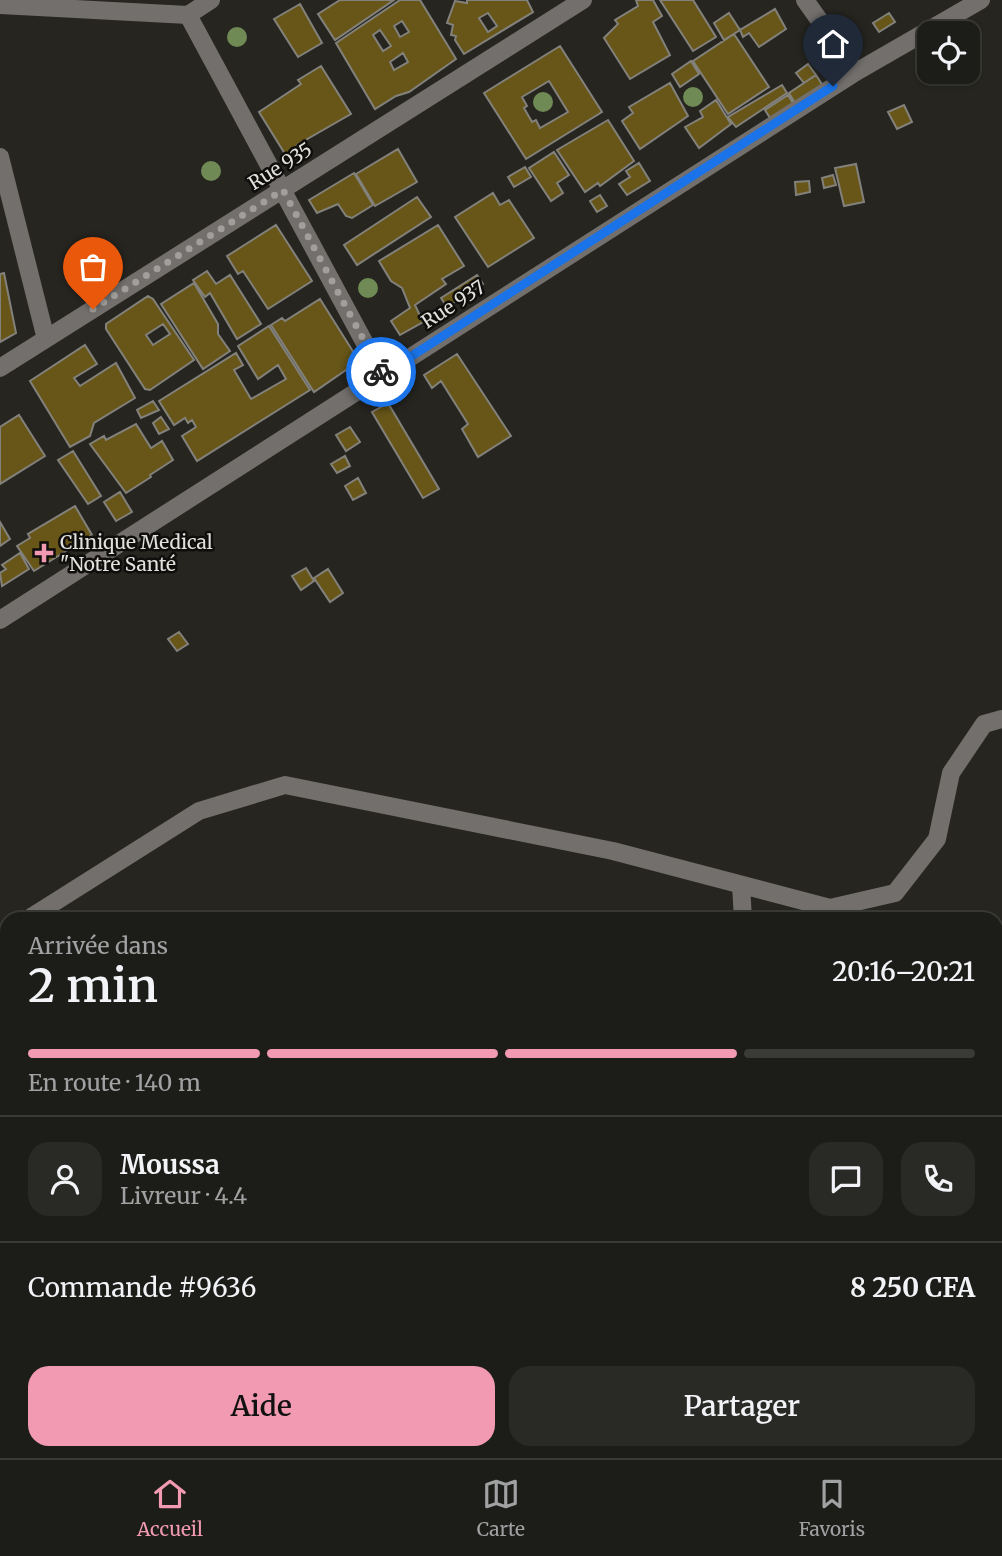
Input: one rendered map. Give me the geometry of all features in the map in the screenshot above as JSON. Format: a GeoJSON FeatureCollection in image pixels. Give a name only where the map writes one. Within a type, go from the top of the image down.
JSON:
{"type":"FeatureCollection","features":[{"type":"Feature","properties":{"kind":"street"},"geometry":{"type":"LineString","coordinates":[[0,5],[188,15],[211,0]]}},
{"type":"Feature","properties":{"kind":"street","name":"Rue 935"},"geometry":{"type":"LineString","coordinates":[[0,368],[583,0]]}},
{"type":"Feature","properties":{"kind":"street"},"geometry":{"type":"LineString","coordinates":[[805,0],[856,72]]}},
{"type":"Feature","properties":{"kind":"street","name":"Rue 937"},"geometry":{"type":"LineString","coordinates":[[0,620],[856,72],[981,0]]}},
{"type":"Feature","properties":{"kind":"street"},"geometry":{"type":"LineString","coordinates":[[188,15],[382,375]]}},
{"type":"Feature","properties":{"kind":"street"},"geometry":{"type":"LineString","coordinates":[[0,157],[46,339]]}},
{"type":"Feature","properties":{"kind":"street"},"geometry":{"type":"LineString","coordinates":[[39,912],[199,811],[285,785],[613,851],[830,908],[895,893],[937,839],[951,773],[984,724],[1002,719]]}},
{"type":"Feature","properties":{"kind":"street"},"geometry":{"type":"LineString","coordinates":[[741,885],[743,912]]}},
{"type":"Feature","properties":{"kind":"building"},"geometry":{"type":"Polygon","coordinates":[[[340,0],[394,0],[335,40],[318,14],[340,0]]]}},
{"type":"Feature","properties":{"kind":"building"},"geometry":{"type":"Polygon","coordinates":[[[400,0],[420,0],[456,59],[409,92],[396,96],[375,109],[336,43],[400,0]],[[402,21],[394,26],[400,37],[409,32],[402,21]],[[380,30],[373,35],[383,51],[391,46],[380,30]],[[403,53],[390,62],[394,70],[408,62],[403,53]]]}},
{"type":"Feature","properties":{"kind":"building"},"geometry":{"type":"Polygon","coordinates":[[[467,0],[527,0],[533,12],[464,54],[455,40],[456,36],[451,35],[453,25],[447,23],[455,1],[467,3],[467,0]],[[488,13],[479,18],[488,32],[497,26],[488,13]]]}},
{"type":"Feature","properties":{"kind":"building"},"geometry":{"type":"Polygon","coordinates":[[[636,0],[653,0],[662,16],[653,22],[670,55],[630,79],[604,38],[618,24],[615,20],[638,6],[636,0]]]}},
{"type":"Feature","properties":{"kind":"building"},"geometry":{"type":"Polygon","coordinates":[[[660,0],[693,0],[716,37],[693,51],[660,0]]]}},
{"type":"Feature","properties":{"kind":"building"},"geometry":{"type":"Polygon","coordinates":[[[300,4],[322,43],[298,57],[274,19],[300,4]]]}},
{"type":"Feature","properties":{"kind":"building"},"geometry":{"type":"Polygon","coordinates":[[[775,9],[786,29],[759,47],[749,33],[743,37],[740,30],[775,9]]]}},
{"type":"Feature","properties":{"kind":"building"},"geometry":{"type":"Polygon","coordinates":[[[729,13],[740,30],[724,40],[714,23],[729,13]]]}},
{"type":"Feature","properties":{"kind":"building"},"geometry":{"type":"Polygon","coordinates":[[[889,13],[895,22],[879,32],[873,23],[889,13]]]}},
{"type":"Feature","properties":{"kind":"building"},"geometry":{"type":"Polygon","coordinates":[[[734,34],[769,87],[728,114],[693,61],[734,34]]]}},
{"type":"Feature","properties":{"kind":"building"},"geometry":{"type":"Polygon","coordinates":[[[560,46],[602,112],[526,159],[484,93],[560,46]],[[549,81],[522,97],[527,106],[524,108],[532,122],[536,120],[540,128],[568,112],[549,81]]]}},
{"type":"Feature","properties":{"kind":"building"},"geometry":{"type":"Polygon","coordinates":[[[691,61],[699,74],[680,87],[672,74],[691,61]]]}},
{"type":"Feature","properties":{"kind":"building"},"geometry":{"type":"Polygon","coordinates":[[[808,64],[816,75],[804,83],[796,73],[808,64]]]}},
{"type":"Feature","properties":{"kind":"building"},"geometry":{"type":"Polygon","coordinates":[[[321,66],[351,114],[297,145],[301,154],[290,162],[259,112],[301,84],[298,80],[321,66]]]}},
{"type":"Feature","properties":{"kind":"building"},"geometry":{"type":"Polygon","coordinates":[[[816,75],[823,86],[795,103],[789,93],[816,75]]]}},
{"type":"Feature","properties":{"kind":"building"},"geometry":{"type":"Polygon","coordinates":[[[670,83],[688,116],[640,149],[622,121],[633,113],[629,107],[670,83]]]}},
{"type":"Feature","properties":{"kind":"building"},"geometry":{"type":"Polygon","coordinates":[[[782,85],[787,93],[736,127],[728,117],[782,85]]]}},
{"type":"Feature","properties":{"kind":"building"},"geometry":{"type":"Polygon","coordinates":[[[788,95],[793,103],[770,118],[765,110],[788,95]]]}},
{"type":"Feature","properties":{"kind":"building"},"geometry":{"type":"Polygon","coordinates":[[[716,100],[731,124],[699,148],[685,127],[703,117],[700,111],[716,100]]]}},
{"type":"Feature","properties":{"kind":"building"},"geometry":{"type":"Polygon","coordinates":[[[904,105],[912,122],[897,129],[888,112],[904,105]]]}},
{"type":"Feature","properties":{"kind":"building"},"geometry":{"type":"Polygon","coordinates":[[[608,120],[634,161],[600,186],[598,183],[585,192],[557,150],[608,120]]]}},
{"type":"Feature","properties":{"kind":"building"},"geometry":{"type":"Polygon","coordinates":[[[398,149],[417,182],[375,206],[356,174],[398,149]]]}},
{"type":"Feature","properties":{"kind":"building"},"geometry":{"type":"Polygon","coordinates":[[[554,152],[569,175],[557,183],[563,193],[551,201],[529,168],[554,152]]]}},
{"type":"Feature","properties":{"kind":"building"},"geometry":{"type":"Polygon","coordinates":[[[639,163],[650,181],[627,195],[619,184],[630,177],[626,171],[639,163]]]}},
{"type":"Feature","properties":{"kind":"building"},"geometry":{"type":"Polygon","coordinates":[[[856,164],[864,202],[844,206],[835,168],[856,164]]]}},
{"type":"Feature","properties":{"kind":"building"},"geometry":{"type":"Polygon","coordinates":[[[525,167],[531,177],[514,187],[508,177],[525,167]]]}},
{"type":"Feature","properties":{"kind":"building"},"geometry":{"type":"Polygon","coordinates":[[[354,173],[373,205],[352,218],[346,216],[338,204],[317,213],[309,200],[354,173]]]}},
{"type":"Feature","properties":{"kind":"building"},"geometry":{"type":"Polygon","coordinates":[[[833,175],[836,185],[824,188],[822,178],[833,175]]]}},
{"type":"Feature","properties":{"kind":"building"},"geometry":{"type":"Polygon","coordinates":[[[809,181],[810,192],[796,195],[795,182],[809,181]]]}},
{"type":"Feature","properties":{"kind":"building"},"geometry":{"type":"Polygon","coordinates":[[[493,193],[500,205],[509,200],[534,238],[488,267],[455,217],[493,193]]]}},
{"type":"Feature","properties":{"kind":"building"},"geometry":{"type":"Polygon","coordinates":[[[600,195],[607,206],[597,212],[590,201],[600,195]]]}},
{"type":"Feature","properties":{"kind":"building"},"geometry":{"type":"Polygon","coordinates":[[[417,197],[431,217],[357,265],[344,245],[417,197]]]}},
{"type":"Feature","properties":{"kind":"building"},"geometry":{"type":"Polygon","coordinates":[[[276,225],[312,281],[268,309],[243,271],[238,274],[227,256],[276,225]]]}},
{"type":"Feature","properties":{"kind":"building"},"geometry":{"type":"Polygon","coordinates":[[[438,225],[464,266],[442,279],[446,284],[415,305],[423,322],[400,335],[391,321],[410,308],[402,288],[391,281],[379,261],[438,225]]]}},
{"type":"Feature","properties":{"kind":"building"},"geometry":{"type":"Polygon","coordinates":[[[207,271],[216,284],[230,275],[261,324],[237,339],[210,293],[205,297],[193,280],[207,271]]]}},
{"type":"Feature","properties":{"kind":"building"},"geometry":{"type":"Polygon","coordinates":[[[4,273],[16,333],[0,342],[0,274],[4,273]]]}},
{"type":"Feature","properties":{"kind":"building"},"geometry":{"type":"Polygon","coordinates":[[[477,275],[483,284],[447,307],[441,298],[477,275]]]}},
{"type":"Feature","properties":{"kind":"building"},"geometry":{"type":"Polygon","coordinates":[[[194,283],[218,324],[218,334],[230,351],[203,369],[161,304],[194,283]]]}},
{"type":"Feature","properties":{"kind":"building"},"geometry":{"type":"Polygon","coordinates":[[[148,296],[153,299],[194,360],[150,390],[145,389],[106,329],[106,324],[148,296]],[[163,324],[146,335],[153,345],[170,334],[163,324]]]}},
{"type":"Feature","properties":{"kind":"building"},"geometry":{"type":"Polygon","coordinates":[[[320,299],[359,361],[314,392],[271,325],[282,318],[285,321],[320,299]]]}},
{"type":"Feature","properties":{"kind":"building"},"geometry":{"type":"Polygon","coordinates":[[[269,326],[310,390],[197,461],[182,436],[196,427],[192,420],[188,423],[185,418],[174,425],[159,401],[236,353],[243,365],[234,370],[251,399],[286,379],[278,365],[258,379],[238,346],[269,326]]]}},
{"type":"Feature","properties":{"kind":"building"},"geometry":{"type":"Polygon","coordinates":[[[85,345],[97,364],[74,378],[80,386],[116,363],[135,398],[94,423],[90,436],[70,447],[30,381],[85,345]]]}},
{"type":"Feature","properties":{"kind":"building"},"geometry":{"type":"Polygon","coordinates":[[[457,354],[511,436],[478,457],[462,429],[468,424],[441,381],[432,388],[424,375],[457,354]]]}},
{"type":"Feature","properties":{"kind":"building"},"geometry":{"type":"Polygon","coordinates":[[[153,401],[159,410],[141,418],[137,410],[153,401]]]}},
{"type":"Feature","properties":{"kind":"building"},"geometry":{"type":"Polygon","coordinates":[[[388,403],[439,489],[423,498],[372,412],[388,403]]]}},
{"type":"Feature","properties":{"kind":"building"},"geometry":{"type":"Polygon","coordinates":[[[19,415],[45,456],[0,484],[0,427],[19,415]]]}},
{"type":"Feature","properties":{"kind":"building"},"geometry":{"type":"Polygon","coordinates":[[[161,417],[169,429],[159,434],[153,423],[161,417]]]}},
{"type":"Feature","properties":{"kind":"building"},"geometry":{"type":"Polygon","coordinates":[[[136,424],[151,448],[162,441],[173,460],[126,493],[90,444],[104,436],[106,440],[136,424]]]}},
{"type":"Feature","properties":{"kind":"building"},"geometry":{"type":"Polygon","coordinates":[[[350,427],[360,442],[346,451],[336,435],[350,427]]]}},
{"type":"Feature","properties":{"kind":"building"},"geometry":{"type":"Polygon","coordinates":[[[73,451],[101,496],[88,504],[58,460],[73,451]]]}},
{"type":"Feature","properties":{"kind":"building"},"geometry":{"type":"Polygon","coordinates":[[[345,456],[350,466],[337,473],[331,464],[345,456]]]}},
{"type":"Feature","properties":{"kind":"building"},"geometry":{"type":"Polygon","coordinates":[[[358,478],[366,493],[353,500],[345,486],[358,478]]]}},
{"type":"Feature","properties":{"kind":"building"},"geometry":{"type":"Polygon","coordinates":[[[120,492],[132,512],[116,521],[104,502],[120,492]]]}},
{"type":"Feature","properties":{"kind":"building"},"geometry":{"type":"Polygon","coordinates":[[[75,506],[92,535],[34,571],[17,546],[30,538],[28,534],[75,506]]]}},
{"type":"Feature","properties":{"kind":"building"},"geometry":{"type":"Polygon","coordinates":[[[0,522],[10,539],[0,546],[0,522]]]}},
{"type":"Feature","properties":{"kind":"building"},"geometry":{"type":"Polygon","coordinates":[[[20,553],[29,569],[2,586],[0,573],[6,569],[2,565],[20,553]]]}},
{"type":"Feature","properties":{"kind":"building"},"geometry":{"type":"Polygon","coordinates":[[[306,568],[314,581],[301,590],[292,576],[306,568]]]}},
{"type":"Feature","properties":{"kind":"building"},"geometry":{"type":"Polygon","coordinates":[[[328,569],[343,593],[330,602],[314,578],[328,569]]]}},
{"type":"Feature","properties":{"kind":"building"},"geometry":{"type":"Polygon","coordinates":[[[179,632],[188,644],[177,651],[168,639],[179,632]]]}},
{"type":"Feature","properties":{"kind":"way so far"},"geometry":{"type":"LineString","coordinates":[[93,309],[283,190],[381,372]]}},
{"type":"Feature","properties":{"kind":"place","name":"Clinique Medical \"Notre Santé"},"geometry":{"type":"Point","coordinates":[44,553]}},
{"type":"Feature","properties":{"kind":"route"},"geometry":{"type":"LineString","coordinates":[[381,372],[382,375],[833,86]]}}]}
